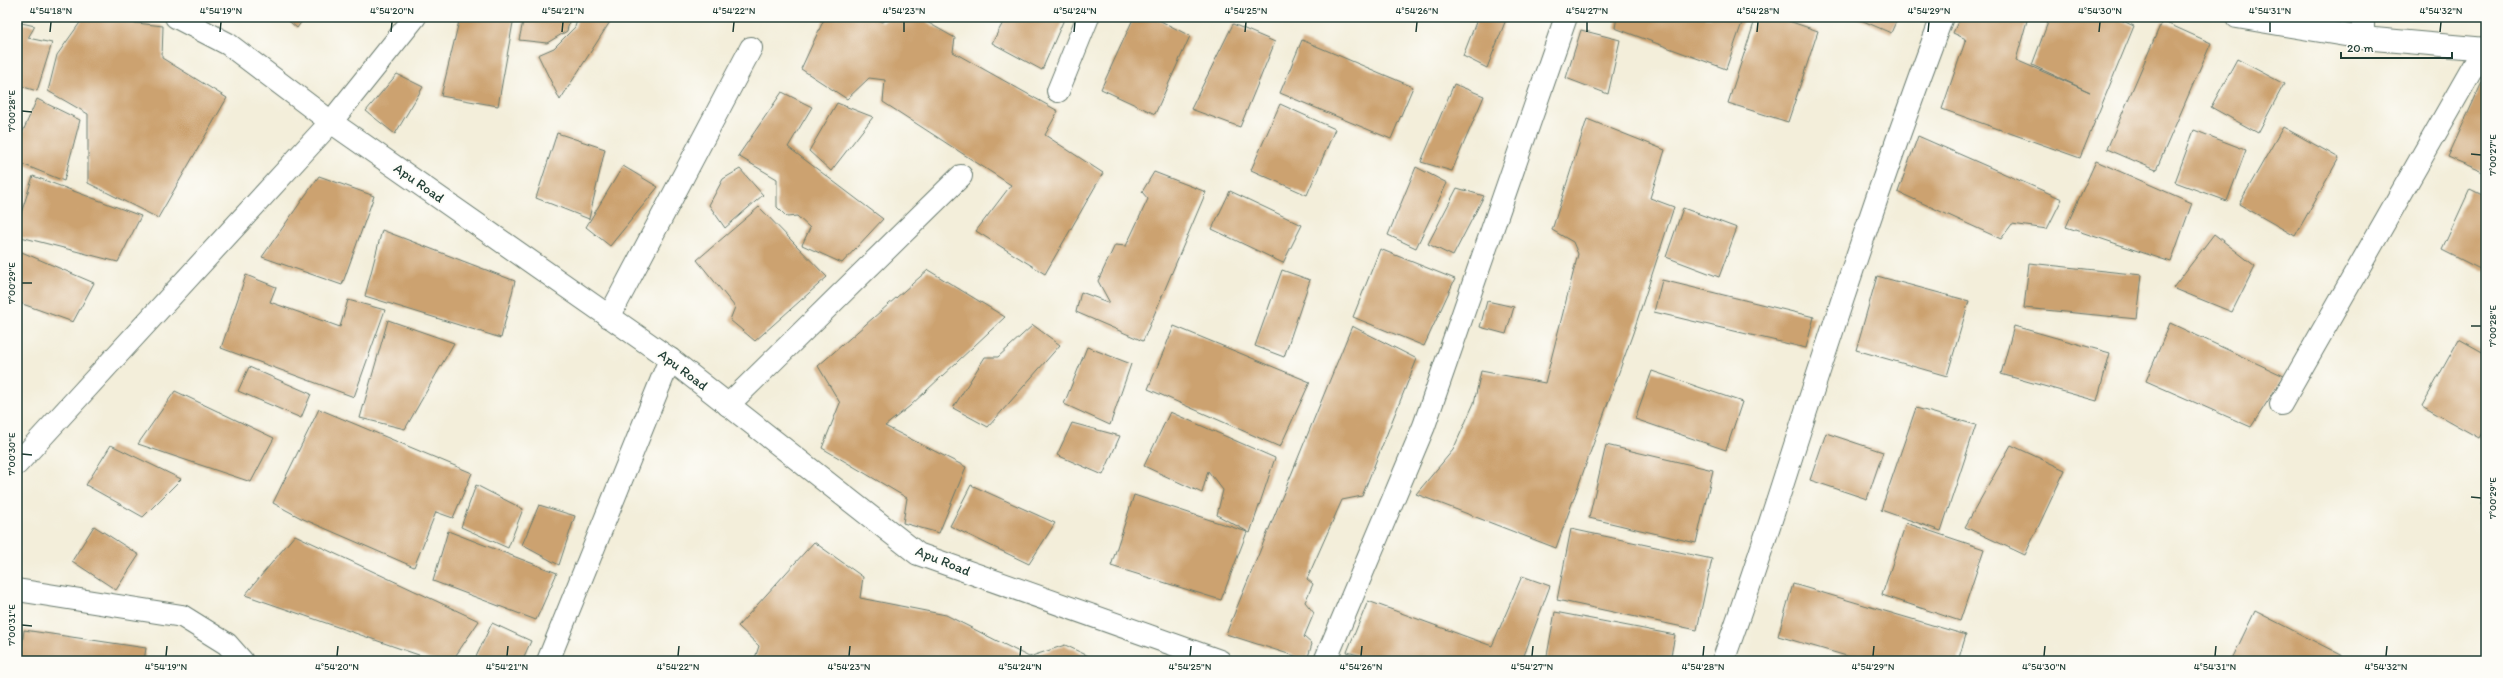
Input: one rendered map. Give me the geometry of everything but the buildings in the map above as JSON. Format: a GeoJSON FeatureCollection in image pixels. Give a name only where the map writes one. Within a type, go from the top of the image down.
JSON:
{"type":"FeatureCollection","features":[{"type":"Feature","properties":{"kind":"street","name":"Apu Road"},"geometry":{"type":"LineString","coordinates":[[176,17],[228,44],[331,122],[670,359],[918,554],[1220,661]]}},
{"type":"Feature","properties":{"kind":"street"},"geometry":{"type":"LineString","coordinates":[[17,464],[331,122],[414,17]]}},
{"type":"Feature","properties":{"kind":"street"},"geometry":{"type":"LineString","coordinates":[[1058,91],[1088,17]]}},
{"type":"Feature","properties":{"kind":"street"},"geometry":{"type":"LineString","coordinates":[[1325,661],[1424,426],[1566,17]]}},
{"type":"Feature","properties":{"kind":"street"},"geometry":{"type":"LineString","coordinates":[[1724,661],[1759,563],[1824,356],[1908,107],[1942,17]]}},
{"type":"Feature","properties":{"kind":"street"},"geometry":{"type":"LineString","coordinates":[[2236,17],[2363,27],[2485,48],[2281,404]]}},
{"type":"Feature","properties":{"kind":"street"},"geometry":{"type":"LineString","coordinates":[[609,317],[751,48]]}},
{"type":"Feature","properties":{"kind":"street"},"geometry":{"type":"LineString","coordinates":[[728,405],[961,176]]}},
{"type":"Feature","properties":{"kind":"street"},"geometry":{"type":"LineString","coordinates":[[548,661],[670,359]]}},
{"type":"Feature","properties":{"kind":"street"},"geometry":{"type":"LineString","coordinates":[[17,590],[182,616],[227,644],[242,661]]}}]}
